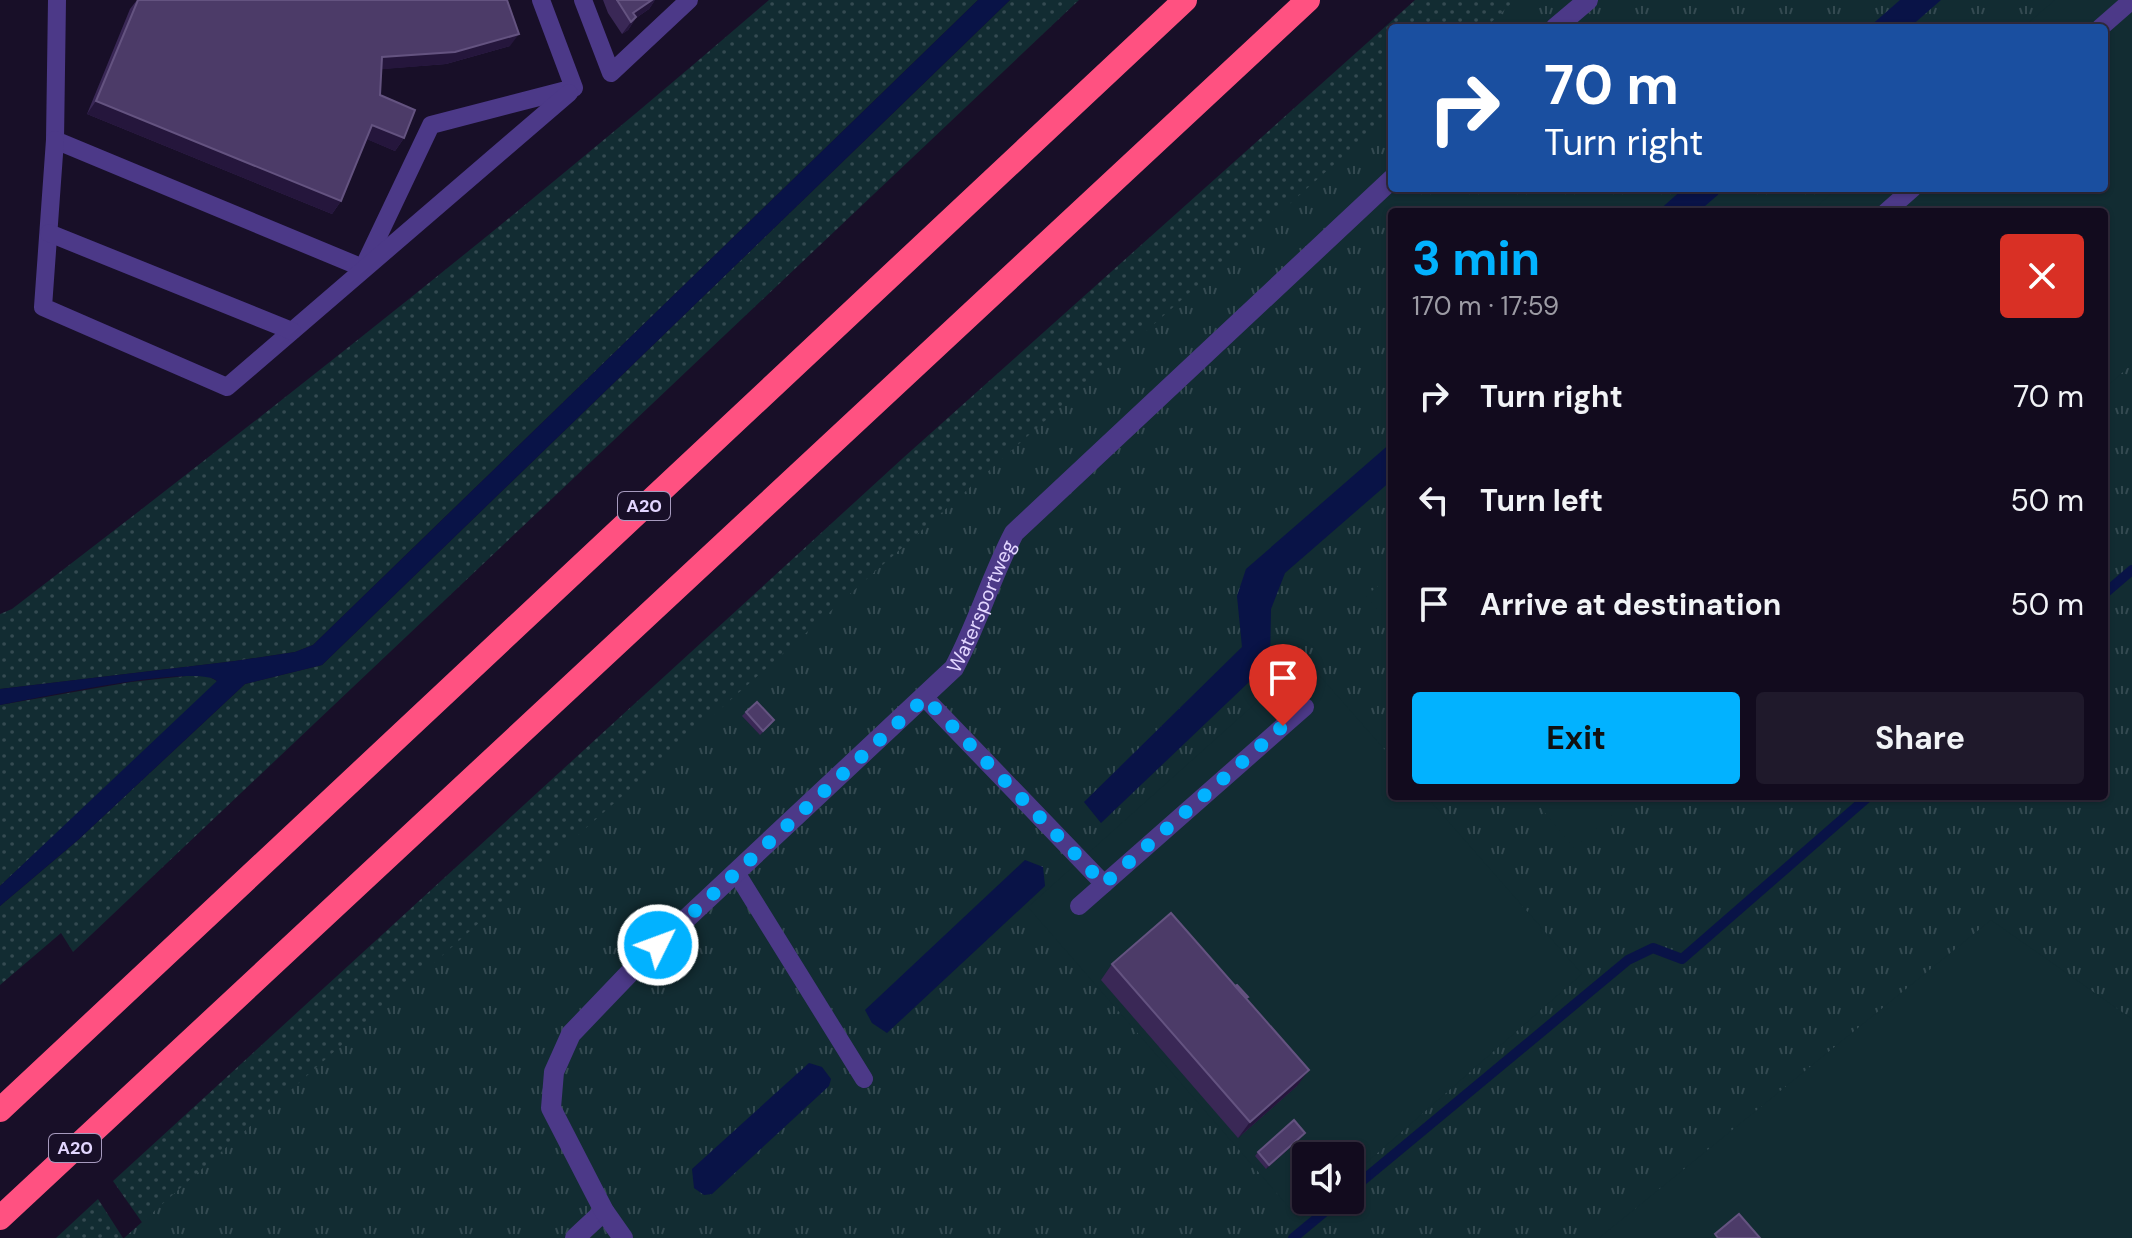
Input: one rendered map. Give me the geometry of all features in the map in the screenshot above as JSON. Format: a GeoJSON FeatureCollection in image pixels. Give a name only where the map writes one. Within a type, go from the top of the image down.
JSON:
{"type":"FeatureCollection","features":[{"type":"Feature","properties":{"kind":"highway","name":"A20"},"geometry":{"type":"LineString","coordinates":[[0,1110],[1185,0]]}},
{"type":"Feature","properties":{"kind":"highway","name":"A20"},"geometry":{"type":"LineString","coordinates":[[0,1218],[1308,0]]}},
{"type":"Feature","properties":{"kind":"street"},"geometry":{"type":"LineString","coordinates":[[1560,24],[1588,0]]}},
{"type":"Feature","properties":{"kind":"street","name":"Watersportweg"},"geometry":{"type":"LineString","coordinates":[[623,1238],[604,1211],[551,1108],[554,1072],[571,1034],[639,963],[925,698],[961,656],[980,619],[991,577],[1014,533],[1388,183]]}},
{"type":"Feature","properties":{"kind":"street"},"geometry":{"type":"LineString","coordinates":[[575,1238],[604,1211]]}},
{"type":"Feature","properties":{"kind":"lane"},"geometry":{"type":"LineString","coordinates":[[57,0],[55,140],[43,307],[227,387],[574,88]]}},
{"type":"Feature","properties":{"kind":"lane"},"geometry":{"type":"LineString","coordinates":[[541,0],[574,88]]}},
{"type":"Feature","properties":{"kind":"lane"},"geometry":{"type":"LineString","coordinates":[[583,0],[611,73],[689,0]]}},
{"type":"Feature","properties":{"kind":"lane"},"geometry":{"type":"LineString","coordinates":[[2105,24],[2132,0]]}},
{"type":"Feature","properties":{"kind":"lane"},"geometry":{"type":"LineString","coordinates":[[363,268],[431,125],[574,88]]}},
{"type":"Feature","properties":{"kind":"lane"},"geometry":{"type":"LineString","coordinates":[[55,140],[363,268]]}},
{"type":"Feature","properties":{"kind":"lane"},"geometry":{"type":"LineString","coordinates":[[1890,208],[1908,192]]}},
{"type":"Feature","properties":{"kind":"lane"},"geometry":{"type":"LineString","coordinates":[[49,233],[292,331]]}},
{"type":"Feature","properties":{"kind":"lane"},"geometry":{"type":"LineString","coordinates":[[925,698],[1104,884]]}},
{"type":"Feature","properties":{"kind":"lane"},"geometry":{"type":"LineString","coordinates":[[1079,906],[1305,707]]}},
{"type":"Feature","properties":{"kind":"lane"},"geometry":{"type":"LineString","coordinates":[[737,874],[864,1079]]}},
{"type":"Feature","properties":{"kind":"green space"},"geometry":{"type":"Polygon","coordinates":[[[769,0],[978,0],[313,645],[295,652],[235,661],[0,689],[0,614],[12,609],[300,386],[584,157],[769,0]]]}},
{"type":"Feature","properties":{"kind":"green space"},"geometry":{"type":"Polygon","coordinates":[[[1010,0],[1079,0],[73,952],[61,933],[0,985],[0,906],[78,840],[245,684],[322,665],[1010,0]]]}},
{"type":"Feature","properties":{"kind":"green space"},"geometry":{"type":"Polygon","coordinates":[[[1415,0],[1569,0],[1542,24],[1388,24],[1415,0]]]}},
{"type":"Feature","properties":{"kind":"green space"},"geometry":{"type":"Polygon","coordinates":[[[1515,0],[2132,0],[2132,1238],[124,1238],[1388,117],[1388,192],[2108,192],[2108,24],[1489,24],[1515,0]]]}},
{"type":"Feature","properties":{"kind":"green space"},"geometry":{"type":"Polygon","coordinates":[[[2055,0],[2132,0],[2132,364],[2108,385],[2108,208],[1815,208],[1833,192],[2108,192],[2108,24],[2027,24],[2055,0]]]}},
{"type":"Feature","properties":{"kind":"green space"},"geometry":{"type":"Polygon","coordinates":[[[1388,24],[1388,161],[153,1238],[113,1181],[903,458],[1388,24]]]}},
{"type":"Feature","properties":{"kind":"green space"},"geometry":{"type":"Polygon","coordinates":[[[1388,577],[1388,622],[1366,596],[1388,577]]]}},
{"type":"Feature","properties":{"kind":"green space"},"geometry":{"type":"Polygon","coordinates":[[[1305,659],[1388,753],[1388,800],[1430,800],[1582,974],[1364,1165],[1364,1142],[1292,1142],[1292,1211],[1028,907],[1305,659]]]}},
{"type":"Feature","properties":{"kind":"green space"},"geometry":{"type":"Polygon","coordinates":[[[204,674],[217,681],[214,687],[0,886],[0,705],[131,682],[204,674]]]}},
{"type":"Feature","properties":{"kind":"green space"},"geometry":{"type":"Polygon","coordinates":[[[1534,800],[1629,800],[1574,848],[1534,800]]]}},
{"type":"Feature","properties":{"kind":"green space"},"geometry":{"type":"Polygon","coordinates":[[[1991,920],[2132,1019],[2132,1238],[1599,1238],[1991,920]]]}},
{"type":"Feature","properties":{"kind":"green space"},"geometry":{"type":"Polygon","coordinates":[[[98,1199],[123,1238],[56,1238],[98,1199]]]}},
{"type":"Feature","properties":{"kind":"shaded area"},"geometry":{"type":"Polygon","coordinates":[[[978,0],[1010,0],[322,665],[245,684],[78,840],[0,906],[0,886],[217,681],[180,676],[149,679],[0,705],[0,689],[235,661],[295,652],[313,645],[978,0]]]}},
{"type":"Feature","properties":{"kind":"shaded area"},"geometry":{"type":"Polygon","coordinates":[[[1900,0],[1941,0],[1914,24],[1873,24],[1900,0]]]}},
{"type":"Feature","properties":{"kind":"shaded area"},"geometry":{"type":"Polygon","coordinates":[[[1680,192],[1721,192],[1703,208],[1662,208],[1680,192]]]}},
{"type":"Feature","properties":{"kind":"shaded area"},"geometry":{"type":"Polygon","coordinates":[[[1388,445],[1388,483],[1285,573],[1271,609],[1270,662],[1101,823],[1084,802],[1242,647],[1237,596],[1246,569],[1388,445]]]}},
{"type":"Feature","properties":{"kind":"shaded area"},"geometry":{"type":"Polygon","coordinates":[[[1025,860],[1043,867],[1045,886],[887,1033],[872,1023],[865,1010],[1025,860]]]}},
{"type":"Feature","properties":{"kind":"shaded area"},"geometry":{"type":"Polygon","coordinates":[[[809,1063],[822,1067],[831,1079],[829,1086],[712,1194],[704,1195],[694,1188],[692,1169],[809,1063]]]}},
{"type":"Feature","properties":{"kind":"building"},"geometry":{"type":"Polygon","coordinates":[[[138,0],[507,0],[519,34],[455,52],[382,57],[380,95],[415,110],[404,138],[372,125],[341,201],[96,101],[138,0]]]}},
{"type":"Feature","properties":{"kind":"building"},"geometry":{"type":"Polygon","coordinates":[[[617,0],[652,0],[633,13],[636,17],[631,22],[617,0]]]}},
{"type":"Feature","properties":{"kind":"building"},"geometry":{"type":"Polygon","coordinates":[[[757,702],[774,720],[763,731],[746,712],[757,702]]]}},
{"type":"Feature","properties":{"kind":"building"},"geometry":{"type":"Polygon","coordinates":[[[1171,913],[1309,1070],[1250,1122],[1112,964],[1171,913]]]}},
{"type":"Feature","properties":{"kind":"building"},"geometry":{"type":"Polygon","coordinates":[[[1294,1120],[1305,1133],[1269,1165],[1258,1152],[1294,1120]]]}},
{"type":"Feature","properties":{"kind":"building"},"geometry":{"type":"Polygon","coordinates":[[[1739,1214],[1760,1238],[1718,1238],[1715,1234],[1739,1214]]]}},
{"type":"Feature","properties":{"kind":"waterway"},"geometry":{"type":"LineString","coordinates":[[2108,591],[2132,570]]}},
{"type":"Feature","properties":{"kind":"waterway"},"geometry":{"type":"LineString","coordinates":[[1364,1179],[1628,960],[1653,948],[1682,959],[1864,800]]}},
{"type":"Feature","properties":{"kind":"waterway"},"geometry":{"type":"LineString","coordinates":[[1293,1238],[1322,1214]]}},
{"type":"Feature","properties":{"kind":"route"},"geometry":{"type":"LineString","coordinates":[[658,945],[925,698],[1104,884],[1283,726]]}}]}
